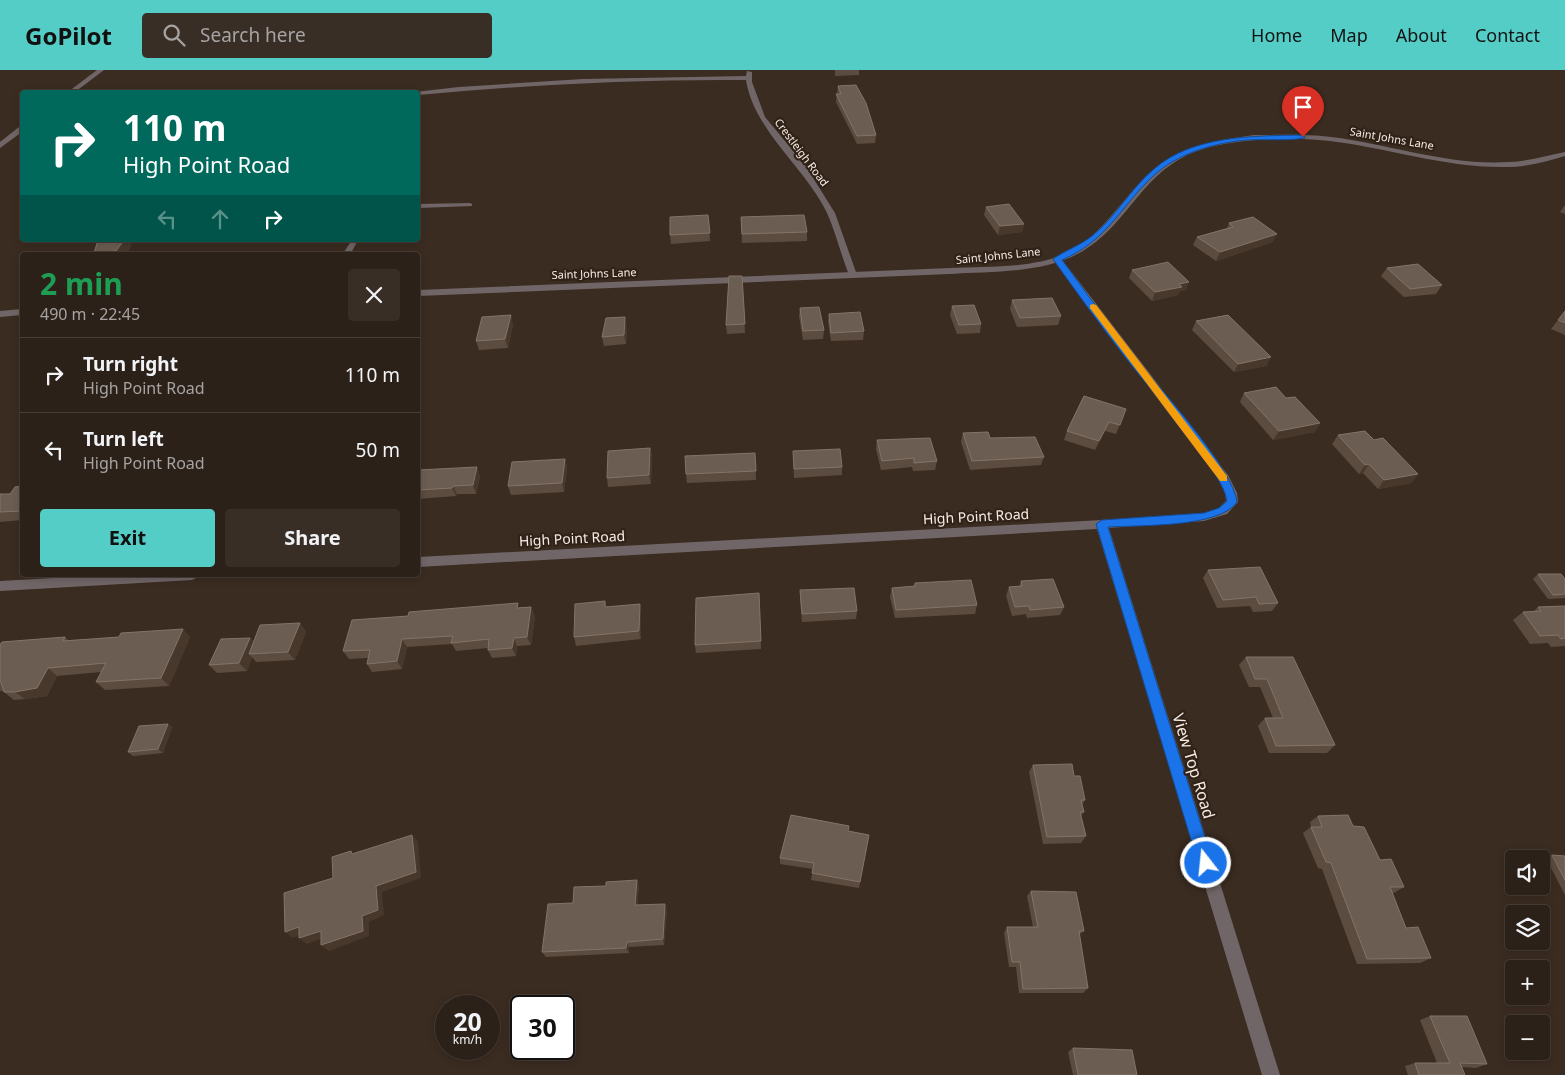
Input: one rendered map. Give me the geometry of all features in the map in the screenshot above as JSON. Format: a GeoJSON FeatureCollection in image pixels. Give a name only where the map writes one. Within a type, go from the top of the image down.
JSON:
{"type":"FeatureCollection","features":[{"type":"Feature","properties":{"kind":"street"},"geometry":{"type":"LineString","coordinates":[[75,90],[101,70]]}},
{"type":"Feature","properties":{"kind":"street"},"geometry":{"type":"LineString","coordinates":[[420,93],[589,79],[749,74]]}},
{"type":"Feature","properties":{"kind":"street","name":"Crestleigh Road"},"geometry":{"type":"LineString","coordinates":[[749,74],[762,117],[802,167],[831,213],[853,275]]}},
{"type":"Feature","properties":{"kind":"street"},"geometry":{"type":"LineString","coordinates":[[0,146],[20,131]]}},
{"type":"Feature","properties":{"kind":"street","name":"Saint Johns Lane"},"geometry":{"type":"LineString","coordinates":[[420,293],[583,284],[999,268],[1057,259],[1072,253],[1096,237],[1157,169],[1193,150],[1245,138],[1303,137],[1367,144],[1461,162],[1492,164],[1528,164],[1565,154]]}},
{"type":"Feature","properties":{"kind":"street","name":"High Point Road"},"geometry":{"type":"LineString","coordinates":[[420,562],[1102,524],[1204,517],[1223,511],[1232,502],[1231,493],[1224,478],[1129,356],[1057,259]]}},
{"type":"Feature","properties":{"kind":"street"},"geometry":{"type":"LineString","coordinates":[[0,314],[20,312]]}},
{"type":"Feature","properties":{"kind":"street","name":"View Top Road"},"geometry":{"type":"LineString","coordinates":[[1102,524],[1271,1075]]}},
{"type":"Feature","properties":{"kind":"street"},"geometry":{"type":"LineString","coordinates":[[0,586],[157,577]]}},
{"type":"Feature","properties":{"kind":"lane"},"geometry":{"type":"LineString","coordinates":[[420,206],[470,205]]}},
{"type":"Feature","properties":{"kind":"building"},"geometry":{"type":"Polygon","coordinates":[[[856,85],[866,103],[876,135],[857,136],[836,94],[841,94],[838,86],[856,85]]]}},
{"type":"Feature","properties":{"kind":"building"},"geometry":{"type":"Polygon","coordinates":[[[1009,204],[1024,224],[1000,226],[986,207],[1009,204]]]}},
{"type":"Feature","properties":{"kind":"building"},"geometry":{"type":"Polygon","coordinates":[[[708,215],[710,233],[670,235],[670,217],[708,215]]]}},
{"type":"Feature","properties":{"kind":"building"},"geometry":{"type":"Polygon","coordinates":[[[804,215],[807,232],[742,234],[741,217],[804,215]]]}},
{"type":"Feature","properties":{"kind":"building"},"geometry":{"type":"Polygon","coordinates":[[[1253,217],[1277,234],[1220,252],[1197,237],[1233,227],[1229,223],[1253,217]]]}},
{"type":"Feature","properties":{"kind":"building"},"geometry":{"type":"Polygon","coordinates":[[[97,242],[123,242],[116,251],[94,252],[97,242]]]}},
{"type":"Feature","properties":{"kind":"building"},"geometry":{"type":"Polygon","coordinates":[[[1168,262],[1189,282],[1179,284],[1182,287],[1155,292],[1132,270],[1168,262]]]}},
{"type":"Feature","properties":{"kind":"building"},"geometry":{"type":"Polygon","coordinates":[[[1418,264],[1442,285],[1410,289],[1387,268],[1418,264]]]}},
{"type":"Feature","properties":{"kind":"building"},"geometry":{"type":"Polygon","coordinates":[[[729,276],[742,276],[745,324],[726,325],[729,276]]]}},
{"type":"Feature","properties":{"kind":"building"},"geometry":{"type":"Polygon","coordinates":[[[1052,298],[1061,316],[1020,318],[1012,300],[1052,298]]]}},
{"type":"Feature","properties":{"kind":"building"},"geometry":{"type":"Polygon","coordinates":[[[974,305],[981,324],[959,325],[952,306],[974,305]]]}},
{"type":"Feature","properties":{"kind":"building"},"geometry":{"type":"Polygon","coordinates":[[[819,307],[824,330],[803,331],[800,308],[819,307]]]}},
{"type":"Feature","properties":{"kind":"building"},"geometry":{"type":"Polygon","coordinates":[[[1565,311],[1565,323],[1558,320],[1565,311]]]}},
{"type":"Feature","properties":{"kind":"building"},"geometry":{"type":"Polygon","coordinates":[[[860,312],[864,331],[831,333],[829,314],[860,312]]]}},
{"type":"Feature","properties":{"kind":"building"},"geometry":{"type":"Polygon","coordinates":[[[511,315],[505,339],[476,341],[482,317],[511,315]]]}},
{"type":"Feature","properties":{"kind":"building"},"geometry":{"type":"Polygon","coordinates":[[[1228,315],[1271,357],[1238,364],[1196,321],[1228,315]]]}},
{"type":"Feature","properties":{"kind":"building"},"geometry":{"type":"Polygon","coordinates":[[[625,317],[624,335],[602,337],[606,318],[625,317]]]}},
{"type":"Feature","properties":{"kind":"building"},"geometry":{"type":"Polygon","coordinates":[[[1276,387],[1286,398],[1295,397],[1320,423],[1279,431],[1244,393],[1276,387]]]}},
{"type":"Feature","properties":{"kind":"building"},"geometry":{"type":"Polygon","coordinates":[[[1084,396],[1126,409],[1120,425],[1109,422],[1099,441],[1067,431],[1084,396]]]}},
{"type":"Feature","properties":{"kind":"building"},"geometry":{"type":"Polygon","coordinates":[[[1365,431],[1374,440],[1383,438],[1418,474],[1384,480],[1369,464],[1365,465],[1338,435],[1365,431]]]}},
{"type":"Feature","properties":{"kind":"building"},"geometry":{"type":"Polygon","coordinates":[[[988,432],[990,438],[1035,437],[1044,457],[972,461],[963,433],[988,432]]]}},
{"type":"Feature","properties":{"kind":"building"},"geometry":{"type":"Polygon","coordinates":[[[930,438],[937,461],[914,463],[914,458],[882,461],[877,440],[930,438]]]}},
{"type":"Feature","properties":{"kind":"building"},"geometry":{"type":"Polygon","coordinates":[[[650,448],[649,475],[607,478],[608,451],[650,448]]]}},
{"type":"Feature","properties":{"kind":"building"},"geometry":{"type":"Polygon","coordinates":[[[840,449],[842,467],[794,469],[793,451],[840,449]]]}},
{"type":"Feature","properties":{"kind":"building"},"geometry":{"type":"Polygon","coordinates":[[[755,453],[756,471],[686,474],[685,456],[755,453]]]}},
{"type":"Feature","properties":{"kind":"building"},"geometry":{"type":"Polygon","coordinates":[[[565,459],[562,483],[508,486],[512,462],[565,459]]]}},
{"type":"Feature","properties":{"kind":"building"},"geometry":{"type":"Polygon","coordinates":[[[477,467],[473,485],[420,490],[420,470],[477,467]]]}},
{"type":"Feature","properties":{"kind":"building"},"geometry":{"type":"Polygon","coordinates":[[[20,486],[20,511],[0,512],[0,494],[10,494],[15,487],[20,486]]]}},
{"type":"Feature","properties":{"kind":"building"},"geometry":{"type":"Polygon","coordinates":[[[1260,567],[1278,603],[1259,604],[1256,597],[1223,600],[1208,570],[1260,567]]]}},
{"type":"Feature","properties":{"kind":"building"},"geometry":{"type":"Polygon","coordinates":[[[1538,574],[1561,574],[1565,579],[1565,594],[1553,595],[1538,574]]]}},
{"type":"Feature","properties":{"kind":"building"},"geometry":{"type":"Polygon","coordinates":[[[1053,579],[1064,607],[1030,610],[1029,606],[1015,607],[1009,587],[1022,586],[1021,581],[1053,579]]]}},
{"type":"Feature","properties":{"kind":"building"},"geometry":{"type":"Polygon","coordinates":[[[971,580],[977,605],[896,610],[892,588],[915,586],[915,583],[971,580]]]}},
{"type":"Feature","properties":{"kind":"building"},"geometry":{"type":"Polygon","coordinates":[[[854,588],[857,611],[802,614],[800,590],[854,588]]]}},
{"type":"Feature","properties":{"kind":"building"},"geometry":{"type":"Polygon","coordinates":[[[759,593],[761,641],[695,645],[696,598],[759,593]]]}},
{"type":"Feature","properties":{"kind":"building"},"geometry":{"type":"Polygon","coordinates":[[[605,601],[605,607],[640,604],[639,631],[574,637],[575,604],[605,601]]]}},
{"type":"Feature","properties":{"kind":"building"},"geometry":{"type":"Polygon","coordinates":[[[518,603],[517,608],[531,607],[527,637],[514,638],[512,648],[488,650],[489,639],[451,643],[453,636],[402,639],[397,661],[367,664],[370,650],[343,651],[352,620],[408,616],[409,612],[518,603]]]}},
{"type":"Feature","properties":{"kind":"building"},"geometry":{"type":"Polygon","coordinates":[[[1565,606],[1565,638],[1561,639],[1558,635],[1540,636],[1523,612],[1541,611],[1538,607],[1565,606]]]}},
{"type":"Feature","properties":{"kind":"building"},"geometry":{"type":"Polygon","coordinates":[[[300,623],[288,652],[249,654],[260,625],[300,623]]]}},
{"type":"Feature","properties":{"kind":"building"},"geometry":{"type":"Polygon","coordinates":[[[183,629],[161,678],[96,682],[106,663],[48,668],[37,688],[15,692],[4,692],[0,682],[0,645],[2,642],[65,637],[63,641],[119,637],[121,633],[183,629]]]}},
{"type":"Feature","properties":{"kind":"building"},"geometry":{"type":"Polygon","coordinates":[[[250,638],[239,663],[209,665],[221,639],[250,638]]]}},
{"type":"Feature","properties":{"kind":"building"},"geometry":{"type":"Polygon","coordinates":[[[1246,657],[1293,657],[1335,745],[1276,746],[1265,718],[1283,718],[1267,679],[1255,679],[1246,657]]]}},
{"type":"Feature","properties":{"kind":"building"},"geometry":{"type":"Polygon","coordinates":[[[168,724],[158,749],[128,752],[139,726],[168,724]]]}},
{"type":"Feature","properties":{"kind":"building"},"geometry":{"type":"Polygon","coordinates":[[[1072,764],[1074,776],[1080,776],[1085,800],[1081,800],[1084,812],[1080,812],[1086,836],[1047,837],[1033,765],[1072,764]]]}},
{"type":"Feature","properties":{"kind":"building"},"geometry":{"type":"Polygon","coordinates":[[[791,815],[849,826],[848,831],[869,835],[860,882],[812,873],[814,863],[780,858],[791,815]]]}},
{"type":"Feature","properties":{"kind":"building"},"geometry":{"type":"Polygon","coordinates":[[[1348,815],[1353,826],[1364,827],[1380,860],[1391,859],[1404,887],[1390,887],[1406,928],[1418,927],[1431,958],[1367,959],[1331,863],[1326,862],[1311,827],[1322,827],[1318,816],[1348,815]]]}},
{"type":"Feature","properties":{"kind":"building"},"geometry":{"type":"Polygon","coordinates":[[[412,835],[416,872],[376,886],[378,910],[362,916],[363,931],[321,945],[321,931],[299,938],[299,927],[285,932],[284,893],[333,878],[332,857],[351,851],[352,854],[412,835]]]}},
{"type":"Feature","properties":{"kind":"building"},"geometry":{"type":"Polygon","coordinates":[[[1552,855],[1565,856],[1565,880],[1552,855]]]}},
{"type":"Feature","properties":{"kind":"building"},"geometry":{"type":"Polygon","coordinates":[[[637,880],[635,905],[665,904],[663,939],[627,942],[626,948],[542,952],[548,904],[573,903],[574,887],[606,886],[606,882],[637,880]]]}},
{"type":"Feature","properties":{"kind":"building"},"geometry":{"type":"Polygon","coordinates":[[[1031,891],[1076,892],[1084,931],[1079,931],[1088,988],[1023,989],[1020,962],[1012,962],[1007,927],[1038,927],[1031,891]]]}},
{"type":"Feature","properties":{"kind":"building"},"geometry":{"type":"Polygon","coordinates":[[[1430,1016],[1467,1016],[1487,1064],[1460,1063],[1465,1075],[1419,1075],[1415,1063],[1450,1063],[1430,1016]]]}},
{"type":"Feature","properties":{"kind":"building"},"geometry":{"type":"Polygon","coordinates":[[[1073,1048],[1132,1050],[1137,1075],[1078,1075],[1073,1048]]]}},
{"type":"Feature","properties":{"kind":"slow traffic"},"geometry":{"type":"LineString","coordinates":[[1093,307],[1224,478]]}},
{"type":"Feature","properties":{"kind":"route"},"geometry":{"type":"LineString","coordinates":[[1206,863],[1102,524],[1204,517],[1223,511],[1232,502],[1231,493],[1224,478],[1129,356],[1057,259],[1072,253],[1096,237],[1144,182],[1157,169],[1174,158],[1214,144],[1245,138],[1303,137]]}}]}
